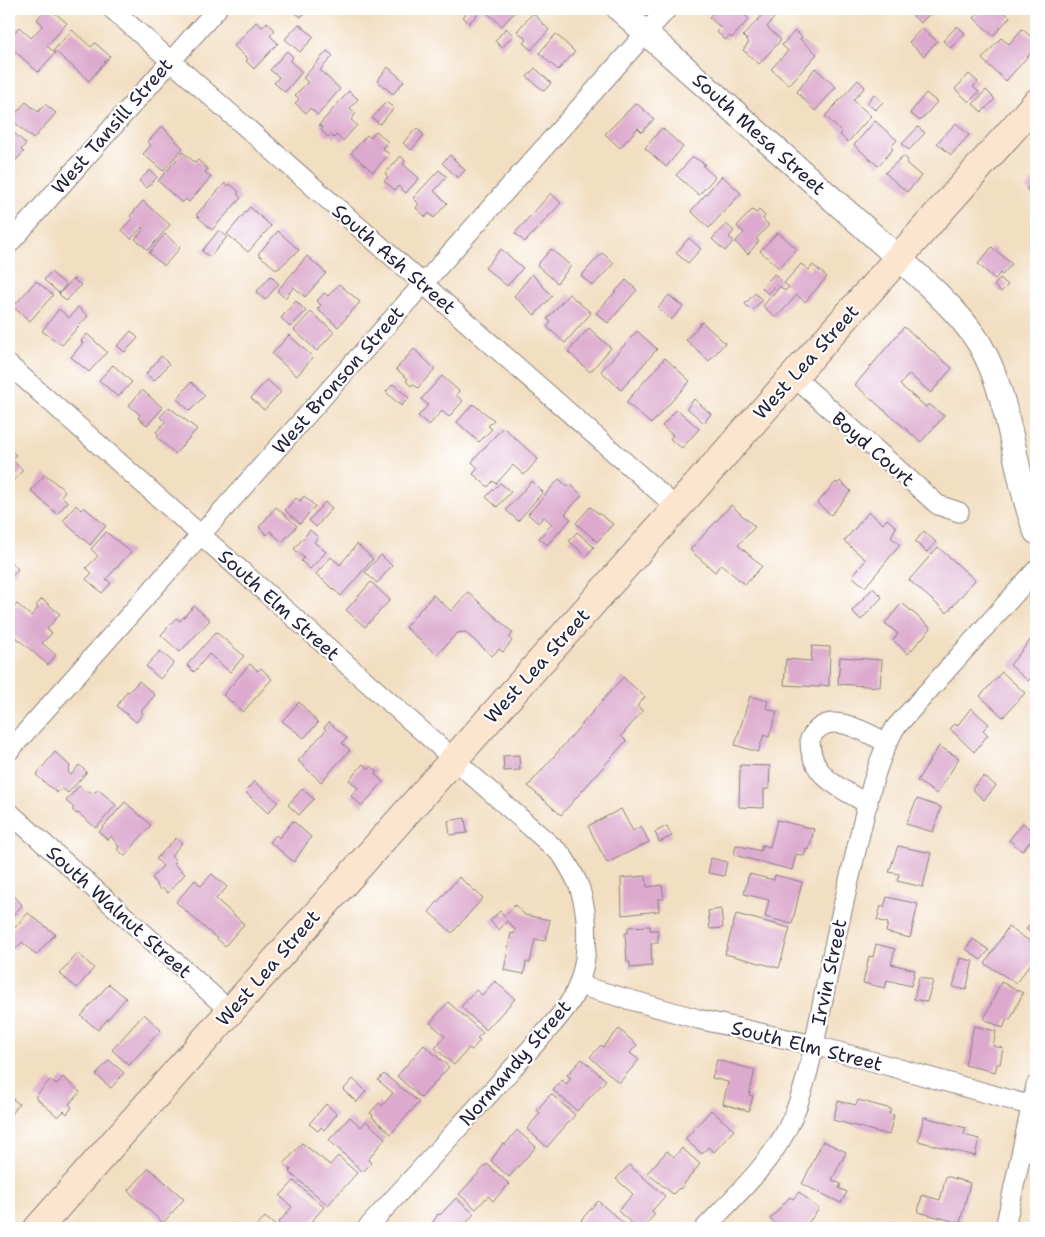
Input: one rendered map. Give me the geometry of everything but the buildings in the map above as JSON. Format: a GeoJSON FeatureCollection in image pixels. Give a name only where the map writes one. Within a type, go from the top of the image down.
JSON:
{"type":"FeatureCollection","features":[{"type":"Feature","properties":{"kind":"main road","name":"West Lea Street"},"geometry":{"type":"LineString","coordinates":[[38,1228],[1036,103]]}},
{"type":"Feature","properties":{"kind":"street","name":"South Ash Street"},"geometry":{"type":"LineString","coordinates":[[112,9],[677,508]]}},
{"type":"Feature","properties":{"kind":"street","name":"West Tansill Street"},"geometry":{"type":"LineString","coordinates":[[9,244],[217,9]]}},
{"type":"Feature","properties":{"kind":"street","name":"South Mesa Street"},"geometry":{"type":"LineString","coordinates":[[619,9],[948,303],[966,325],[983,352],[996,380],[1022,489],[1036,532]]}},
{"type":"Feature","properties":{"kind":"street","name":"West Bronson Street"},"geometry":{"type":"LineString","coordinates":[[9,751],[667,9]]}},
{"type":"Feature","properties":{"kind":"street","name":"South Elm Street"},"geometry":{"type":"LineString","coordinates":[[9,365],[549,845]]}},
{"type":"Feature","properties":{"kind":"street","name":"Boyd Court"},"geometry":{"type":"LineString","coordinates":[[793,376],[938,506],[959,512]]}},
{"type":"Feature","properties":{"kind":"street","name":"Irvin Street"},"geometry":{"type":"LineString","coordinates":[[705,1228],[767,1159],[782,1139],[797,1105],[814,1045],[831,956],[868,804],[887,743],[895,728],[1036,570]]}},
{"type":"Feature","properties":{"kind":"street"},"geometry":{"type":"LineString","coordinates":[[868,804],[828,782],[812,759],[810,740],[821,726],[826,723],[838,723],[859,728],[887,743]]}},
{"type":"Feature","properties":{"kind":"street","name":"South Walnut Street"},"geometry":{"type":"LineString","coordinates":[[9,812],[230,1012]]}},
{"type":"Feature","properties":{"kind":"street","name":"Normandy Street"},"geometry":{"type":"LineString","coordinates":[[367,1228],[544,1034],[569,1004],[578,985],[584,960],[585,913],[574,875],[562,855],[549,845]]}},
{"type":"Feature","properties":{"kind":"street","name":"South Elm Street"},"geometry":{"type":"LineString","coordinates":[[578,985],[698,1019],[814,1045],[1034,1106]]}},
{"type":"Feature","properties":{"kind":"street"},"geometry":{"type":"LineString","coordinates":[[1005,1228],[1034,1106],[1036,1084]]}}]}
